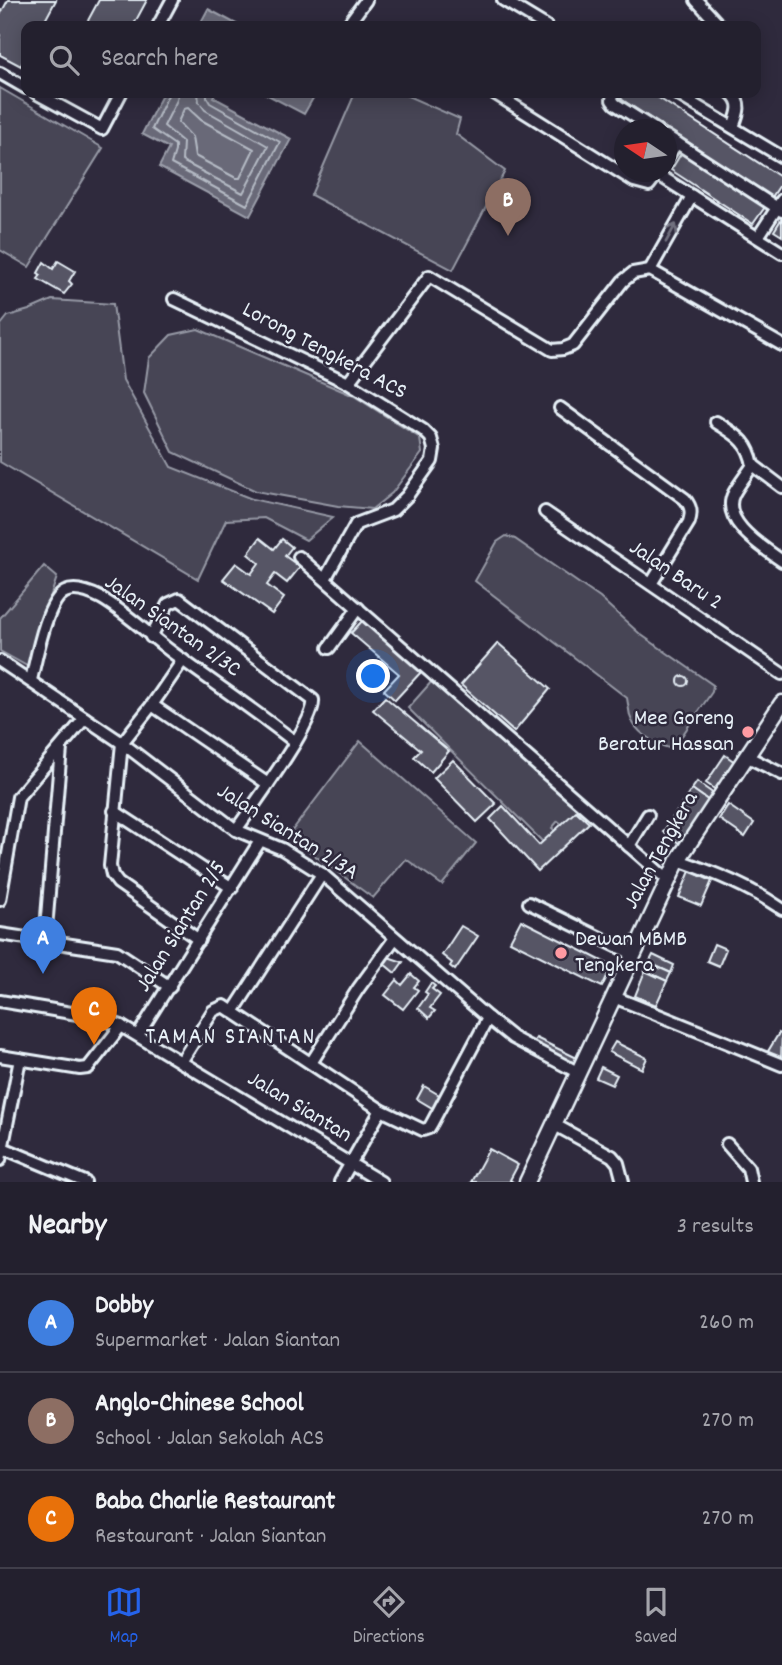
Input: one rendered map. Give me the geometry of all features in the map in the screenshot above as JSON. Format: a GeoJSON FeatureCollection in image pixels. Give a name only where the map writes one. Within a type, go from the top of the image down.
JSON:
{"type":"FeatureCollection","features":[{"type":"Feature","properties":{"kind":"main road","name":"Jalan Tengkera"},"geometry":{"type":"LineString","coordinates":[[527,1182],[678,860],[782,703]]}},
{"type":"Feature","properties":{"kind":"street"},"geometry":{"type":"LineString","coordinates":[[161,21],[172,0]]}},
{"type":"Feature","properties":{"kind":"street"},"geometry":{"type":"LineString","coordinates":[[350,21],[366,0]]}},
{"type":"Feature","properties":{"kind":"street"},"geometry":{"type":"LineString","coordinates":[[503,0],[538,21]]}},
{"type":"Feature","properties":{"kind":"street"},"geometry":{"type":"LineString","coordinates":[[696,0],[715,21]]}},
{"type":"Feature","properties":{"kind":"street"},"geometry":{"type":"LineString","coordinates":[[0,73],[21,85]]}},
{"type":"Feature","properties":{"kind":"street"},"geometry":{"type":"LineString","coordinates":[[45,98],[102,129],[118,98]]}},
{"type":"Feature","properties":{"kind":"street"},"geometry":{"type":"LineString","coordinates":[[502,98],[614,168]]}},
{"type":"Feature","properties":{"kind":"street"},"geometry":{"type":"LineString","coordinates":[[612,98],[615,104],[639,119]]}},
{"type":"Feature","properties":{"kind":"street"},"geometry":{"type":"LineString","coordinates":[[684,98],[782,157]]}},
{"type":"Feature","properties":{"kind":"street"},"geometry":{"type":"LineString","coordinates":[[733,127],[739,109],[736,98]]}},
{"type":"Feature","properties":{"kind":"street"},"geometry":{"type":"LineString","coordinates":[[677,143],[780,207],[758,237]]}},
{"type":"Feature","properties":{"kind":"street"},"geometry":{"type":"LineString","coordinates":[[671,182],[782,253]]}},
{"type":"Feature","properties":{"kind":"street"},"geometry":{"type":"LineString","coordinates":[[650,270],[692,196]]}},
{"type":"Feature","properties":{"kind":"street"},"geometry":{"type":"LineString","coordinates":[[348,383],[429,276],[552,350],[573,345],[623,281],[633,273],[650,270],[782,345]]}},
{"type":"Feature","properties":{"kind":"street","name":"Lorong Tengkera ACS"},"geometry":{"type":"LineString","coordinates":[[174,299],[348,383],[424,430],[431,439],[434,449],[432,461],[408,496],[393,510],[356,524],[325,579]]}},
{"type":"Feature","properties":{"kind":"street"},"geometry":{"type":"LineString","coordinates":[[560,408],[685,499],[690,506],[692,514],[689,522],[651,584]]}},
{"type":"Feature","properties":{"kind":"street"},"geometry":{"type":"LineString","coordinates":[[716,422],[744,441],[750,449],[753,466],[782,487]]}},
{"type":"Feature","properties":{"kind":"street"},"geometry":{"type":"LineString","coordinates":[[753,466],[732,495],[736,522],[740,529],[782,561]]}},
{"type":"Feature","properties":{"kind":"street","name":"Jalan Baru 2"},"geometry":{"type":"LineString","coordinates":[[545,512],[782,674]]}},
{"type":"Feature","properties":{"kind":"street"},"geometry":{"type":"LineString","coordinates":[[299,557],[668,880]]}},
{"type":"Feature","properties":{"kind":"street","name":"Jalan Siantan 2/3C"},"geometry":{"type":"LineString","coordinates":[[31,680],[52,607],[64,592],[71,590],[100,598],[124,614],[151,637],[295,742]]}},
{"type":"Feature","properties":{"kind":"street"},"geometry":{"type":"LineString","coordinates":[[151,637],[168,604],[173,600],[185,601],[313,700],[313,711],[295,742],[236,830]]}},
{"type":"Feature","properties":{"kind":"street"},"geometry":{"type":"LineString","coordinates":[[329,649],[358,608]]}},
{"type":"Feature","properties":{"kind":"street"},"geometry":{"type":"LineString","coordinates":[[183,660],[122,743],[110,866],[118,883],[199,940]]}},
{"type":"Feature","properties":{"kind":"street","name":"Jalan Siantan 2/3A"},"geometry":{"type":"LineString","coordinates":[[0,661],[122,743],[236,830],[282,849],[322,874],[513,1038],[579,1073]]}},
{"type":"Feature","properties":{"kind":"street"},"geometry":{"type":"LineString","coordinates":[[152,705],[268,784]]}},
{"type":"Feature","properties":{"kind":"street"},"geometry":{"type":"LineString","coordinates":[[0,900],[18,797],[85,718]]}},
{"type":"Feature","properties":{"kind":"street"},"geometry":{"type":"LineString","coordinates":[[46,941],[61,748]]}},
{"type":"Feature","properties":{"kind":"street"},"geometry":{"type":"LineString","coordinates":[[746,756],[782,774]]}},
{"type":"Feature","properties":{"kind":"street"},"geometry":{"type":"LineString","coordinates":[[114,811],[232,888]]}},
{"type":"Feature","properties":{"kind":"street"},"geometry":{"type":"LineString","coordinates":[[629,846],[648,815]]}},
{"type":"Feature","properties":{"kind":"street","name":"Jalan Siantan 2/5"},"geometry":{"type":"LineString","coordinates":[[138,1035],[260,841]]}},
{"type":"Feature","properties":{"kind":"street"},"geometry":{"type":"LineString","coordinates":[[678,860],[721,875],[782,909]]}},
{"type":"Feature","properties":{"kind":"street"},"geometry":{"type":"LineString","coordinates":[[233,1012],[322,874]]}},
{"type":"Feature","properties":{"kind":"street"},"geometry":{"type":"LineString","coordinates":[[529,903],[633,954]]}},
{"type":"Feature","properties":{"kind":"street"},"geometry":{"type":"LineString","coordinates":[[0,934],[117,952],[170,987]]}},
{"type":"Feature","properties":{"kind":"street"},"geometry":{"type":"LineString","coordinates":[[311,1063],[358,989],[396,938]]}},
{"type":"Feature","properties":{"kind":"street"},"geometry":{"type":"LineString","coordinates":[[614,997],[782,1065]]}},
{"type":"Feature","properties":{"kind":"street","name":"Jalan Siantan"},"geometry":{"type":"LineString","coordinates":[[0,1001],[101,1018],[121,1026],[381,1182]]}},
{"type":"Feature","properties":{"kind":"street"},"geometry":{"type":"LineString","coordinates":[[181,1062],[213,1011],[224,1006],[381,1110],[423,1130],[429,1128],[488,1018]]}},
{"type":"Feature","properties":{"kind":"street"},"geometry":{"type":"LineString","coordinates":[[0,1056],[88,1068],[121,1026]]}},
{"type":"Feature","properties":{"kind":"street"},"geometry":{"type":"LineString","coordinates":[[0,1160],[20,1059]]}},
{"type":"Feature","properties":{"kind":"street"},"geometry":{"type":"LineString","coordinates":[[340,1182],[381,1110]]}},
{"type":"Feature","properties":{"kind":"street"},"geometry":{"type":"LineString","coordinates":[[555,1125],[612,1156],[618,1163],[622,1182]]}},
{"type":"Feature","properties":{"kind":"street"},"geometry":{"type":"LineString","coordinates":[[727,1144],[748,1168],[751,1182]]}},
{"type":"Feature","properties":{"kind":"street"},"geometry":{"type":"LineString","coordinates":[[4,1147],[85,1182]]}},
{"type":"Feature","properties":{"kind":"shaded area"},"geometry":{"type":"Polygon","coordinates":[[[0,88],[103,148],[29,267],[0,250],[0,88]]]}},
{"type":"Feature","properties":{"kind":"shaded area"},"geometry":{"type":"Polygon","coordinates":[[[353,98],[412,98],[460,119],[456,134],[505,171],[453,270],[311,195],[353,98]]]}},
{"type":"Feature","properties":{"kind":"shaded area"},"geometry":{"type":"Polygon","coordinates":[[[52,300],[113,304],[123,380],[171,467],[252,499],[333,517],[306,540],[264,518],[226,520],[198,579],[0,462],[0,326],[8,316],[52,300]]]}},
{"type":"Feature","properties":{"kind":"shaded area"},"geometry":{"type":"Polygon","coordinates":[[[198,329],[354,396],[420,438],[422,453],[392,493],[372,509],[338,506],[256,491],[173,452],[144,393],[149,358],[171,335],[198,329]]]}},
{"type":"Feature","properties":{"kind":"shaded area"},"geometry":{"type":"Polygon","coordinates":[[[506,536],[515,539],[600,598],[640,634],[713,685],[712,692],[679,740],[669,748],[645,736],[632,722],[627,698],[475,581],[497,542],[506,536]]]}},
{"type":"Feature","properties":{"kind":"shaded area"},"geometry":{"type":"Polygon","coordinates":[[[44,566],[57,577],[27,666],[0,651],[0,618],[44,566]]]}},
{"type":"Feature","properties":{"kind":"shaded area"},"geometry":{"type":"Polygon","coordinates":[[[433,680],[579,811],[564,826],[558,821],[552,828],[558,834],[546,845],[408,708],[433,680]]]}},
{"type":"Feature","properties":{"kind":"shaded area"},"geometry":{"type":"Polygon","coordinates":[[[360,741],[476,843],[442,885],[406,859],[373,898],[288,836],[360,741]]]}},
{"type":"Feature","properties":{"kind":"water"},"geometry":{"type":"Polygon","coordinates":[[[208,9],[231,21],[202,21],[208,9]]]}},
{"type":"Feature","properties":{"kind":"water"},"geometry":{"type":"Polygon","coordinates":[[[160,98],[215,98],[291,139],[250,216],[159,167],[169,148],[142,134],[160,98]]]}},
{"type":"Feature","properties":{"kind":"water"},"geometry":{"type":"Polygon","coordinates":[[[274,98],[313,98],[304,114],[274,98]]]}},
{"type":"Feature","properties":{"kind":"building"},"geometry":{"type":"Polygon","coordinates":[[[8,0],[56,0],[45,21],[21,21],[21,66],[0,55],[0,15],[8,0]]]}},
{"type":"Feature","properties":{"kind":"building"},"geometry":{"type":"Polygon","coordinates":[[[99,0],[147,0],[136,21],[88,21],[99,0]]]}},
{"type":"Feature","properties":{"kind":"building"},"geometry":{"type":"Polygon","coordinates":[[[622,98],[659,98],[782,178],[782,182],[772,197],[677,135],[677,119],[652,119],[622,98]]]}},
{"type":"Feature","properties":{"kind":"building"},"geometry":{"type":"Polygon","coordinates":[[[682,152],[765,207],[753,224],[677,174],[677,160],[682,152]]]}},
{"type":"Feature","properties":{"kind":"building"},"geometry":{"type":"Polygon","coordinates":[[[782,218],[782,236],[774,231],[782,218]]]}},
{"type":"Feature","properties":{"kind":"building"},"geometry":{"type":"Polygon","coordinates":[[[58,261],[75,271],[69,281],[72,284],[64,294],[38,279],[44,262],[53,269],[58,261]]]}},
{"type":"Feature","properties":{"kind":"building"},"geometry":{"type":"Polygon","coordinates":[[[260,538],[274,549],[282,539],[292,547],[285,556],[300,567],[287,583],[275,574],[267,585],[284,598],[272,614],[223,579],[236,563],[251,574],[259,563],[248,554],[260,538]]]}},
{"type":"Feature","properties":{"kind":"building"},"geometry":{"type":"Polygon","coordinates":[[[364,619],[422,671],[395,700],[384,690],[399,674],[351,633],[364,619]]]}},
{"type":"Feature","properties":{"kind":"building"},"geometry":{"type":"Polygon","coordinates":[[[498,643],[550,689],[514,732],[461,685],[498,643]]]}},
{"type":"Feature","properties":{"kind":"building"},"geometry":{"type":"Polygon","coordinates":[[[683,676],[687,677],[687,685],[683,686],[679,685],[678,681],[679,677],[683,676]]]}},
{"type":"Feature","properties":{"kind":"building"},"geometry":{"type":"Polygon","coordinates":[[[385,697],[449,751],[431,772],[414,757],[421,750],[373,710],[385,697]]]}},
{"type":"Feature","properties":{"kind":"building"},"geometry":{"type":"Polygon","coordinates":[[[725,755],[735,762],[716,790],[706,783],[725,755]]]}},
{"type":"Feature","properties":{"kind":"building"},"geometry":{"type":"Polygon","coordinates":[[[453,760],[496,804],[477,822],[434,778],[453,760]]]}},
{"type":"Feature","properties":{"kind":"building"},"geometry":{"type":"Polygon","coordinates":[[[697,782],[714,794],[709,801],[692,789],[697,782]]]}},
{"type":"Feature","properties":{"kind":"building"},"geometry":{"type":"Polygon","coordinates":[[[692,789],[709,801],[679,843],[663,832],[692,789]]]}},
{"type":"Feature","properties":{"kind":"building"},"geometry":{"type":"Polygon","coordinates":[[[728,805],[754,823],[745,837],[719,819],[728,805]]]}},
{"type":"Feature","properties":{"kind":"building"},"geometry":{"type":"Polygon","coordinates":[[[503,806],[539,845],[576,811],[589,823],[538,871],[490,819],[503,806]]]}},
{"type":"Feature","properties":{"kind":"building"},"geometry":{"type":"Polygon","coordinates":[[[690,871],[712,881],[701,906],[679,897],[690,871]]]}},
{"type":"Feature","properties":{"kind":"building","name":"Dewan MBMB Tengkera"},"geometry":{"type":"Polygon","coordinates":[[[521,920],[612,966],[602,987],[510,941],[521,920]]]}},
{"type":"Feature","properties":{"kind":"building"},"geometry":{"type":"Polygon","coordinates":[[[461,926],[478,936],[455,970],[450,966],[452,963],[442,955],[461,926]]]}},
{"type":"Feature","properties":{"kind":"building"},"geometry":{"type":"Polygon","coordinates":[[[714,944],[726,949],[719,966],[707,961],[714,944]]]}},
{"type":"Feature","properties":{"kind":"building"},"geometry":{"type":"Polygon","coordinates":[[[653,955],[674,965],[671,973],[649,963],[653,955]]]}},
{"type":"Feature","properties":{"kind":"building"},"geometry":{"type":"Polygon","coordinates":[[[388,957],[403,962],[395,973],[383,963],[388,957]]]}},
{"type":"Feature","properties":{"kind":"building"},"geometry":{"type":"Polygon","coordinates":[[[649,963],[671,973],[667,981],[645,971],[649,963]]]}},
{"type":"Feature","properties":{"kind":"building"},"geometry":{"type":"Polygon","coordinates":[[[645,971],[667,981],[656,1005],[635,996],[645,971]]]}},
{"type":"Feature","properties":{"kind":"building"},"geometry":{"type":"Polygon","coordinates":[[[411,974],[419,981],[414,987],[418,990],[403,1009],[385,995],[397,980],[402,985],[411,974]]]}},
{"type":"Feature","properties":{"kind":"building"},"geometry":{"type":"Polygon","coordinates":[[[431,983],[435,986],[432,989],[440,995],[430,1008],[435,1011],[429,1018],[418,1008],[428,994],[425,992],[431,983]]]}},
{"type":"Feature","properties":{"kind":"building"},"geometry":{"type":"Polygon","coordinates":[[[779,1033],[782,1035],[781,1061],[767,1053],[779,1033]]]}},
{"type":"Feature","properties":{"kind":"building"},"geometry":{"type":"Polygon","coordinates":[[[536,1038],[577,1058],[572,1067],[531,1046],[536,1038]]]}},
{"type":"Feature","properties":{"kind":"building"},"geometry":{"type":"Polygon","coordinates":[[[615,1042],[647,1058],[642,1069],[609,1052],[615,1042]]]}},
{"type":"Feature","properties":{"kind":"building"},"geometry":{"type":"Polygon","coordinates":[[[601,1067],[617,1075],[612,1085],[596,1078],[601,1067]]]}},
{"type":"Feature","properties":{"kind":"building"},"geometry":{"type":"Polygon","coordinates":[[[424,1086],[441,1096],[434,1109],[417,1099],[424,1086]]]}},
{"type":"Feature","properties":{"kind":"building"},"geometry":{"type":"Polygon","coordinates":[[[489,1149],[518,1165],[510,1180],[513,1182],[471,1182],[489,1149]]]}},
{"type":"Feature","properties":{"kind":"place","name":"Anglo-Chinese School"},"geometry":{"type":"Point","coordinates":[508,236]}},
{"type":"Feature","properties":{"kind":"place","name":"Mee Goreng Beratur Hassan"},"geometry":{"type":"Point","coordinates":[748,732]}},
{"type":"Feature","properties":{"kind":"place","name":"Dewan MBMB Tengkera"},"geometry":{"type":"Point","coordinates":[561,953]}},
{"type":"Feature","properties":{"kind":"place","name":"Dobby"},"geometry":{"type":"Point","coordinates":[43,974]}},
{"type":"Feature","properties":{"kind":"place","name":"Baba Charlie Restaurant"},"geometry":{"type":"Point","coordinates":[94,1045]}},
{"type":"Feature","properties":{"kind":"district","name":"TAMAN SIANTAN"},"geometry":{"type":"Point","coordinates":[231,1038]}}]}
